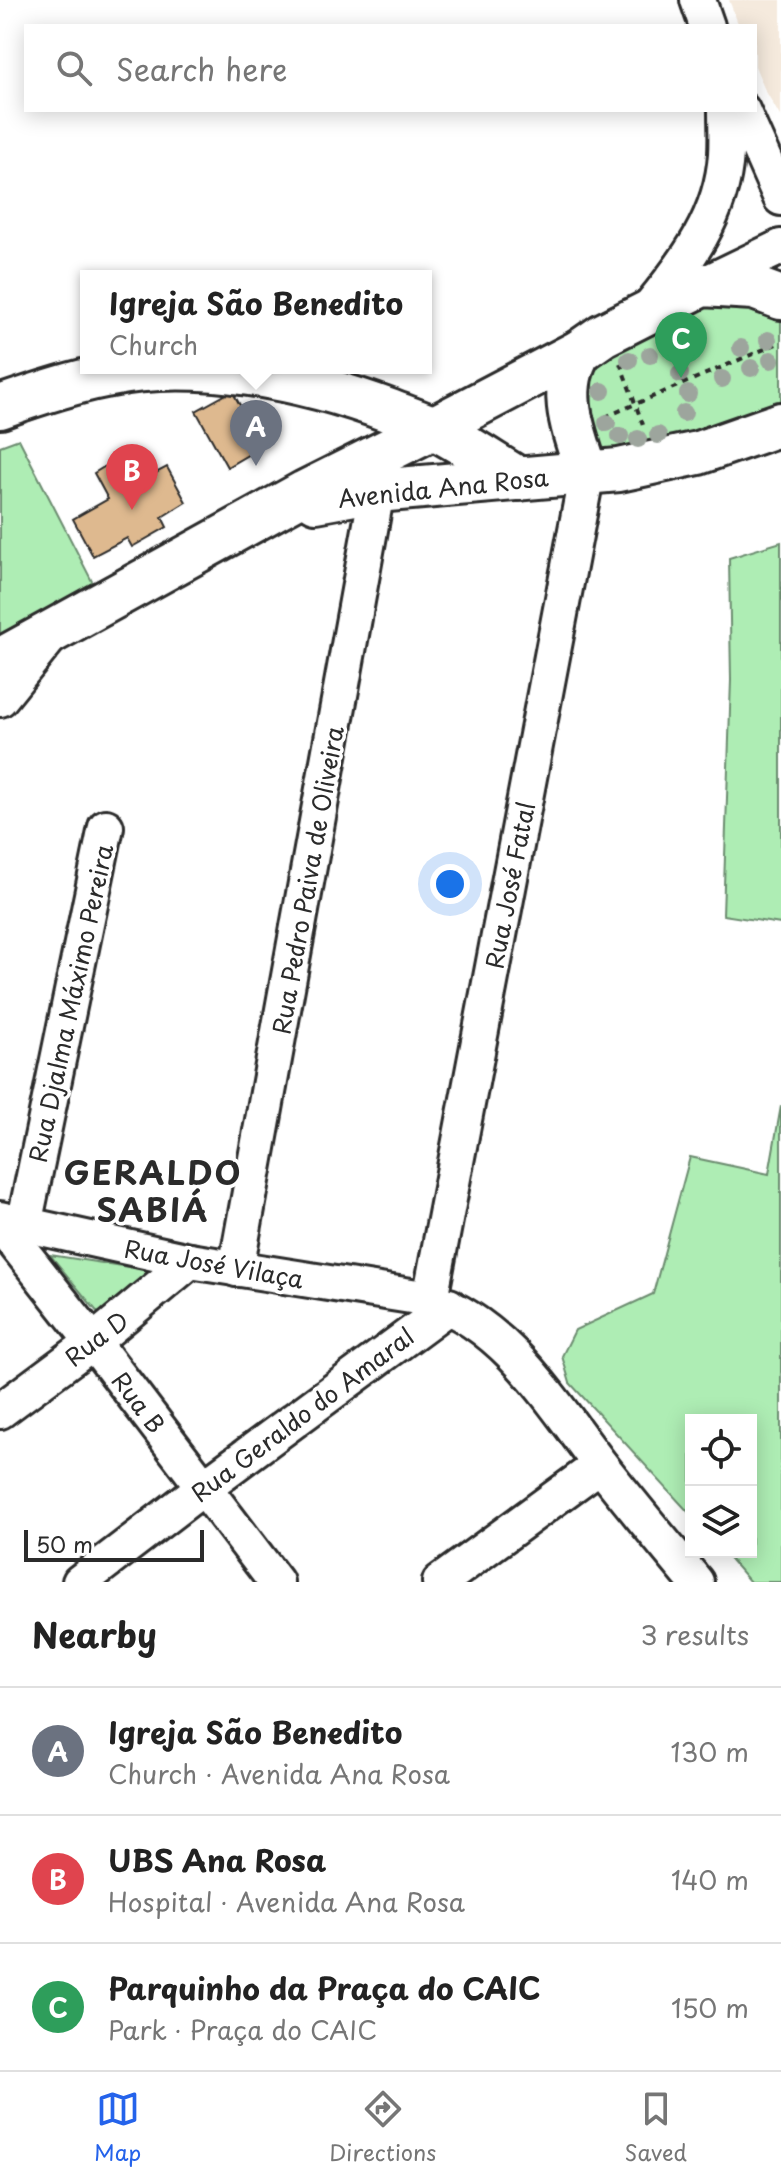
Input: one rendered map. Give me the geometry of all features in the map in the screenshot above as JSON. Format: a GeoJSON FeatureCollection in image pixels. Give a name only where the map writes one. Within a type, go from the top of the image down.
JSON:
{"type":"FeatureCollection","features":[{"type":"Feature","properties":{"kind":"main road","name":"Avenida Ana Rosa"},"geometry":{"type":"LineString","coordinates":[[0,660],[268,512],[433,428],[599,355],[603,335],[702,285]]}},
{"type":"Feature","properties":{"kind":"main road"},"geometry":{"type":"LineString","coordinates":[[702,285],[754,288],[781,298]]}},
{"type":"Feature","properties":{"kind":"main road"},"geometry":{"type":"LineString","coordinates":[[599,355],[571,371],[568,390],[570,419],[573,431],[621,468]]}},
{"type":"Feature","properties":{"kind":"main road"},"geometry":{"type":"LineString","coordinates":[[0,407],[40,393],[117,374]]}},
{"type":"Feature","properties":{"kind":"main road"},"geometry":{"type":"LineString","coordinates":[[248,374],[305,383],[361,400],[433,428],[519,479]]}},
{"type":"Feature","properties":{"kind":"main road","name":"Avenida Ana Rosa"},"geometry":{"type":"LineString","coordinates":[[268,512],[377,491],[621,468],[698,453],[781,424]]}},
{"type":"Feature","properties":{"kind":"street"},"geometry":{"type":"LineString","coordinates":[[698,0],[706,24]]}},
{"type":"Feature","properties":{"kind":"street"},"geometry":{"type":"LineString","coordinates":[[644,314],[697,246],[716,204],[726,156],[726,112]]}},
{"type":"Feature","properties":{"kind":"street"},"geometry":{"type":"LineString","coordinates":[[744,112],[770,143],[781,198]]}},
{"type":"Feature","properties":{"kind":"street"},"geometry":{"type":"LineString","coordinates":[[702,285],[781,247]]}},
{"type":"Feature","properties":{"kind":"street","name":"Rua José Fatal"},"geometry":{"type":"LineString","coordinates":[[439,1302],[621,468]]}},
{"type":"Feature","properties":{"kind":"street","name":"Rua Pedro Paiva de Oliveira"},"geometry":{"type":"LineString","coordinates":[[236,1269],[377,491]]}},
{"type":"Feature","properties":{"kind":"street"},"geometry":{"type":"LineString","coordinates":[[0,699],[56,630]]}},
{"type":"Feature","properties":{"kind":"street","name":"Rua Djalma Máximo Pereira"},"geometry":{"type":"LineString","coordinates":[[8,1223],[106,827]]}},
{"type":"Feature","properties":{"kind":"street","name":"Rua José Vilaça"},"geometry":{"type":"LineString","coordinates":[[8,1223],[190,1261],[439,1302]]}},
{"type":"Feature","properties":{"kind":"street","name":"Rua B"},"geometry":{"type":"LineString","coordinates":[[8,1223],[93,1342],[276,1582]]}},
{"type":"Feature","properties":{"kind":"street","name":"Rua D"},"geometry":{"type":"LineString","coordinates":[[0,1411],[93,1342],[190,1261]]}},
{"type":"Feature","properties":{"kind":"street"},"geometry":{"type":"LineString","coordinates":[[439,1302],[467,1315],[497,1339],[538,1382],[600,1465],[696,1582]]}},
{"type":"Feature","properties":{"kind":"street","name":"Rua Geraldo do Amaral"},"geometry":{"type":"LineString","coordinates":[[80,1582],[439,1302]]}},
{"type":"Feature","properties":{"kind":"street"},"geometry":{"type":"LineString","coordinates":[[440,1582],[600,1465]]}},
{"type":"Feature","properties":{"kind":"path"},"geometry":{"type":"LineString","coordinates":[[573,431],[781,342]]}},
{"type":"Feature","properties":{"kind":"path"},"geometry":{"type":"LineString","coordinates":[[599,355],[635,404],[621,468]]}},
{"type":"Feature","properties":{"kind":"shaded area"},"geometry":{"type":"Polygon","coordinates":[[[729,0],[781,0],[781,118],[757,71],[757,24],[738,24],[729,0]]]}},
{"type":"Feature","properties":{"kind":"green space"},"geometry":{"type":"Polygon","coordinates":[[[701,302],[781,311],[781,400],[745,422],[601,453],[593,440],[582,371],[701,302]]]}},
{"type":"Feature","properties":{"kind":"green space"},"geometry":{"type":"Polygon","coordinates":[[[19,439],[98,593],[0,646],[0,446],[19,439]]]}},
{"type":"Feature","properties":{"kind":"green space"},"geometry":{"type":"Polygon","coordinates":[[[781,542],[781,924],[723,915],[731,680],[729,558],[781,542]]]}},
{"type":"Feature","properties":{"kind":"green space"},"geometry":{"type":"Polygon","coordinates":[[[781,1106],[781,1582],[750,1582],[729,1558],[757,1558],[757,1414],[685,1414],[685,1508],[570,1383],[562,1356],[575,1330],[653,1294],[690,1157],[769,1174],[781,1106]]]}},
{"type":"Feature","properties":{"kind":"green space"},"geometry":{"type":"Polygon","coordinates":[[[50,1255],[161,1272],[104,1320],[50,1255]]]}},
{"type":"Feature","properties":{"kind":"building"},"geometry":{"type":"Polygon","coordinates":[[[232,391],[263,446],[227,467],[196,411],[232,391]]]}},
{"type":"Feature","properties":{"kind":"building"},"geometry":{"type":"Polygon","coordinates":[[[122,456],[137,483],[167,467],[186,502],[162,517],[167,527],[132,547],[127,538],[93,556],[73,519],[108,499],[94,473],[122,456]]]}},
{"type":"Feature","properties":{"kind":"place","name":"Parquinho da Praça do CAIC"},"geometry":{"type":"Point","coordinates":[681,378]}},
{"type":"Feature","properties":{"kind":"place","name":"Igreja São Benedito"},"geometry":{"type":"Point","coordinates":[256,466]}},
{"type":"Feature","properties":{"kind":"place","name":"UBS Ana Rosa"},"geometry":{"type":"Point","coordinates":[132,510]}},
{"type":"Feature","properties":{"kind":"district","name":"GERALDO SABIÁ"},"geometry":{"type":"Point","coordinates":[153,1190]}}]}
